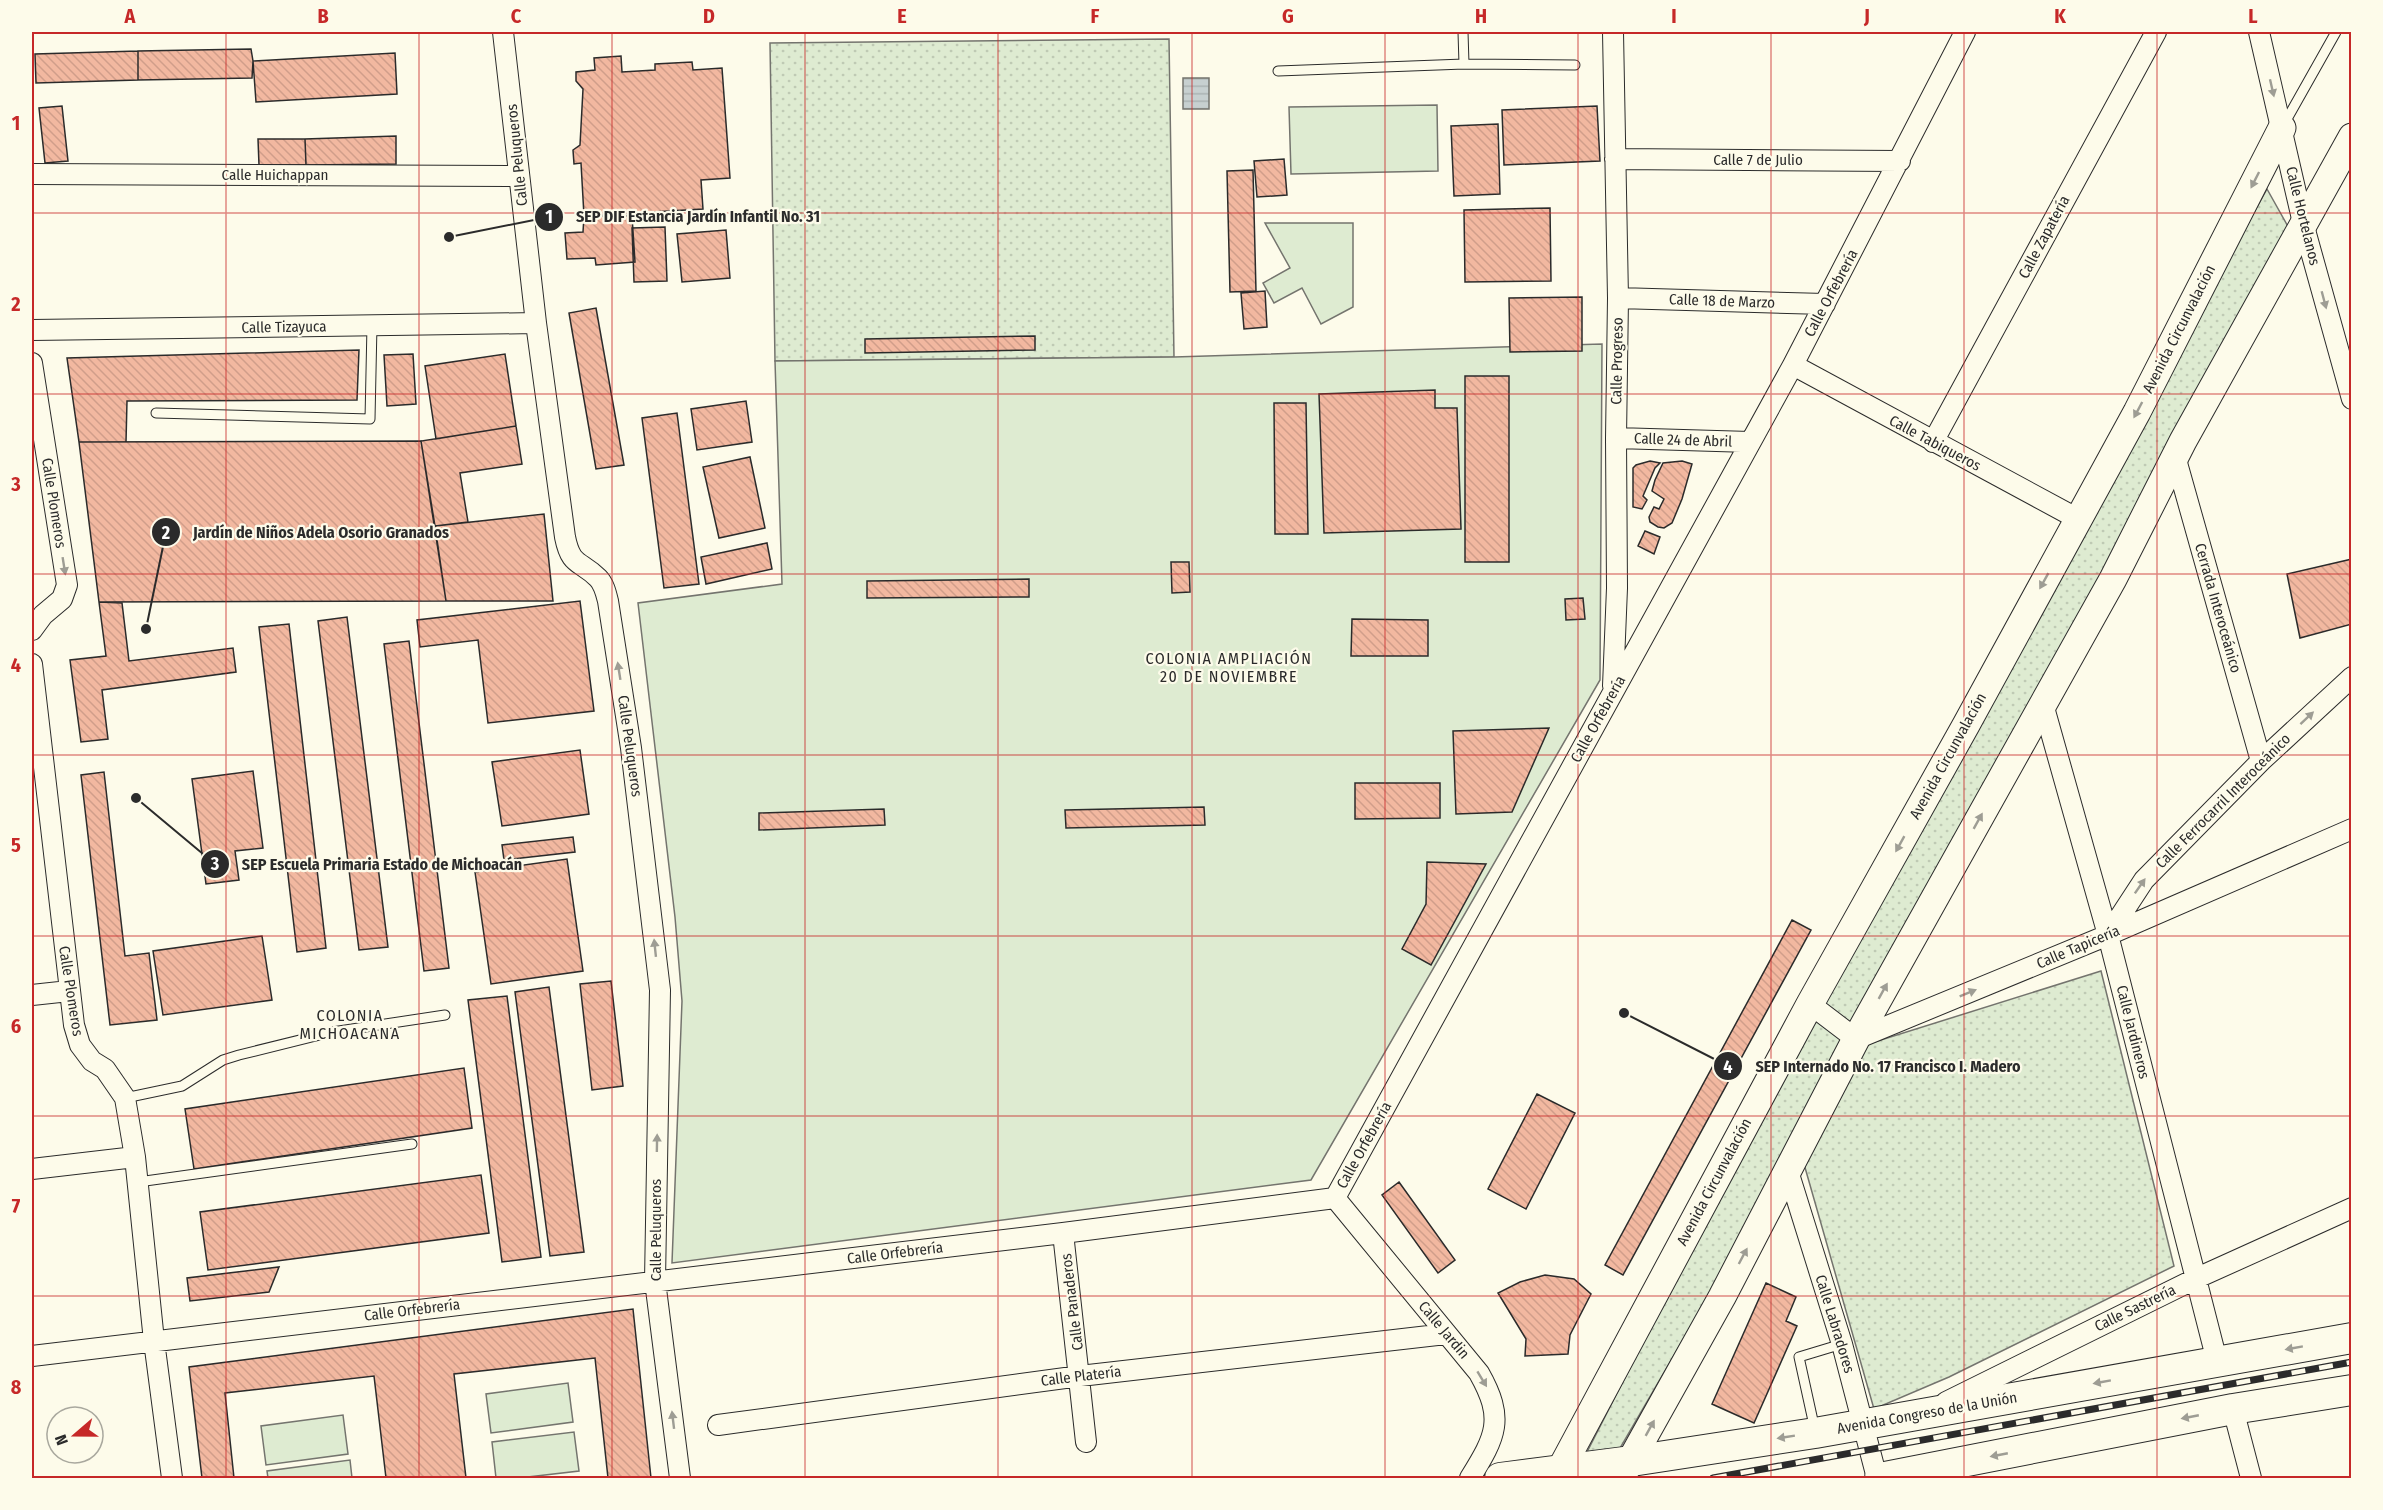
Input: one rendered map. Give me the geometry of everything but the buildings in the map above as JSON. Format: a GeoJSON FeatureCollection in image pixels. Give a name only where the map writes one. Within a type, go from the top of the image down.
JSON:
{"type":"FeatureCollection","features":[{"type":"Feature","properties":{"kind":"main road","name":"Avenida Circunvalación"},"geometry":{"type":"LineString","coordinates":[[1557,1475],[1810,1004],[1961,735],[2137,412],[2282,128]]}},
{"type":"Feature","properties":{"kind":"main road"},"geometry":{"type":"LineString","coordinates":[[1627,1470],[1856,1040],[2113,579],[2175,456],[2352,137]]}},
{"type":"Feature","properties":{"kind":"main road","name":"Avenida Congreso de la Unión"},"geometry":{"type":"LineString","coordinates":[[1500,1479],[1627,1470],[1864,1423],[2352,1338]]}},
{"type":"Feature","properties":{"kind":"main road"},"geometry":{"type":"LineString","coordinates":[[1879,1479],[2233,1409],[2352,1390]]}},
{"type":"Feature","properties":{"kind":"street","name":"Calle Peluqueros"},"geometry":{"type":"LineString","coordinates":[[503,32],[536,323],[568,552],[577,564],[598,578],[605,589],[634,772],[660,990],[655,1281],[680,1479]]}},
{"type":"Feature","properties":{"kind":"street","name":"Calle Progreso"},"geometry":{"type":"LineString","coordinates":[[1613,32],[1618,298],[1617,588],[1613,690]]}},
{"type":"Feature","properties":{"kind":"street","name":"Calle Orfebrería"},"geometry":{"type":"LineString","coordinates":[[32,1356],[1063,1233],[1335,1198],[1793,365],[1965,32]]}},
{"type":"Feature","properties":{"kind":"street","name":"Calle Zapatería"},"geometry":{"type":"LineString","coordinates":[[1933,442],[2156,32]]}},
{"type":"Feature","properties":{"kind":"street","name":"Calle Hortelanos"},"geometry":{"type":"LineString","coordinates":[[2259,32],[2303,223],[2352,399]]}},
{"type":"Feature","properties":{"kind":"street","name":"Calle 7 de Julio"},"geometry":{"type":"LineString","coordinates":[[1615,159],[1900,161]]}},
{"type":"Feature","properties":{"kind":"street","name":"Calle Huichappan"},"geometry":{"type":"LineString","coordinates":[[32,174],[519,176]]}},
{"type":"Feature","properties":{"kind":"street","name":"Calle 18 de Marzo"},"geometry":{"type":"LineString","coordinates":[[1618,298],[1825,304]]}},
{"type":"Feature","properties":{"kind":"street","name":"Calle Tizayuca"},"geometry":{"type":"LineString","coordinates":[[32,330],[536,323]]}},
{"type":"Feature","properties":{"kind":"street","name":"Calle Plomeros"},"geometry":{"type":"LineString","coordinates":[[32,363],[40,475],[67,585],[62,599],[35,620]]}},
{"type":"Feature","properties":{"kind":"street","name":"Calle Tabiqueros"},"geometry":{"type":"LineString","coordinates":[[1793,365],[2078,519]]}},
{"type":"Feature","properties":{"kind":"street","name":"Calle 24 de Abril"},"geometry":{"type":"LineString","coordinates":[[1616,438],[1750,442]]}},
{"type":"Feature","properties":{"kind":"street","name":"Cerrada Interoceánico"},"geometry":{"type":"LineString","coordinates":[[2175,456],[2261,761]]}},
{"type":"Feature","properties":{"kind":"street","name":"Calle Plomeros"},"geometry":{"type":"LineString","coordinates":[[32,664],[39,810],[74,1025],[80,1045],[92,1061],[105,1069],[125,1098],[135,1157],[154,1341],[172,1479]]}},
{"type":"Feature","properties":{"kind":"street","name":"Calle Ferrocarril Interoceánico"},"geometry":{"type":"LineString","coordinates":[[2108,935],[2144,880],[2261,761],[2352,677]]}},
{"type":"Feature","properties":{"kind":"street","name":"Calle Jardineros"},"geometry":{"type":"LineString","coordinates":[[2043,704],[2108,935],[2217,1361]]}},
{"type":"Feature","properties":{"kind":"street","name":"Calle Tapicería"},"geometry":{"type":"LineString","coordinates":[[1856,1040],[2108,935],[2352,829]]}},
{"type":"Feature","properties":{"kind":"street"},"geometry":{"type":"LineString","coordinates":[[32,995],[69,991]]}},
{"type":"Feature","properties":{"kind":"street"},"geometry":{"type":"LineString","coordinates":[[1810,1004],[1856,1040]]}},
{"type":"Feature","properties":{"kind":"street"},"geometry":{"type":"LineString","coordinates":[[32,1169],[135,1157]]}},
{"type":"Feature","properties":{"kind":"street","name":"Calle Labradores"},"geometry":{"type":"LineString","coordinates":[[1788,1171],[1842,1344],[1879,1479]]}},
{"type":"Feature","properties":{"kind":"street","name":"Calle Jardin"},"geometry":{"type":"LineString","coordinates":[[1335,1198],[1479,1373],[1492,1396],[1496,1420],[1489,1446],[1470,1479]]}},
{"type":"Feature","properties":{"kind":"street","name":"Calle Sastrería"},"geometry":{"type":"LineString","coordinates":[[1922,1414],[2197,1278],[2352,1208]]}},
{"type":"Feature","properties":{"kind":"street","name":"Calle Panaderos"},"geometry":{"type":"LineString","coordinates":[[1063,1233],[1086,1442]]}},
{"type":"Feature","properties":{"kind":"street","name":"Calle Platería"},"geometry":{"type":"LineString","coordinates":[[718,1425],[1080,1376],[1446,1334]]}},
{"type":"Feature","properties":{"kind":"street"},"geometry":{"type":"LineString","coordinates":[[2233,1409],[2251,1479]]}},
{"type":"Feature","properties":{"kind":"lane"},"geometry":{"type":"LineString","coordinates":[[1463,32],[1464,64]]}},
{"type":"Feature","properties":{"kind":"lane","name":"Avenida Circunvalación"},"geometry":{"type":"LineString","coordinates":[[2282,128],[2336,32]]}},
{"type":"Feature","properties":{"kind":"lane"},"geometry":{"type":"LineString","coordinates":[[1278,71],[1464,64],[1575,65]]}},
{"type":"Feature","properties":{"kind":"lane"},"geometry":{"type":"LineString","coordinates":[[156,413],[370,419],[372,325]]}},
{"type":"Feature","properties":{"kind":"lane"},"geometry":{"type":"LineString","coordinates":[[125,1098],[182,1086],[223,1060],[239,1055],[332,1032],[445,1015]]}},
{"type":"Feature","properties":{"kind":"lane"},"geometry":{"type":"LineString","coordinates":[[138,1182],[412,1144]]}},
{"type":"Feature","properties":{"kind":"lane"},"geometry":{"type":"LineString","coordinates":[[1815,1433],[1799,1357],[1842,1344]]}},
{"type":"Feature","properties":{"kind":"green space"},"geometry":{"type":"Polygon","coordinates":[[[1169,39],[1174,357],[775,361],[770,43],[1169,39]]]}},
{"type":"Feature","properties":{"kind":"green space"},"geometry":{"type":"Polygon","coordinates":[[[1437,105],[1438,171],[1291,174],[1289,107],[1437,105]]]}},
{"type":"Feature","properties":{"kind":"green space"},"geometry":{"type":"Polygon","coordinates":[[[2267,189],[2290,230],[2094,587],[1849,1050],[2101,971],[2174,1266],[1949,1377],[1874,1409],[1796,1136],[1708,1297],[1619,1450],[1586,1454],[1713,1205],[2138,421],[2267,189]]]}},
{"type":"Feature","properties":{"kind":"green space"},"geometry":{"type":"Polygon","coordinates":[[[1265,223],[1353,223],[1353,307],[1321,324],[1302,288],[1274,303],[1263,283],[1290,268],[1265,223]]]}},
{"type":"Feature","properties":{"kind":"green space"},"geometry":{"type":"Polygon","coordinates":[[[1602,344],[1600,680],[1311,1180],[672,1263],[682,1001],[675,917],[638,603],[782,584],[775,361],[1174,357],[1602,344]]]}},
{"type":"Feature","properties":{"kind":"green space"},"geometry":{"type":"Polygon","coordinates":[[[568,1383],[573,1422],[491,1433],[486,1394],[568,1383]]]}},
{"type":"Feature","properties":{"kind":"green space"},"geometry":{"type":"Polygon","coordinates":[[[343,1415],[348,1454],[266,1465],[261,1426],[343,1415]]]}},
{"type":"Feature","properties":{"kind":"green space"},"geometry":{"type":"Polygon","coordinates":[[[574,1432],[579,1471],[519,1478],[496,1478],[492,1442],[574,1432]]]}},
{"type":"Feature","properties":{"kind":"green space"},"geometry":{"type":"Polygon","coordinates":[[[350,1460],[352,1478],[268,1478],[267,1471],[350,1460]]]}},
{"type":"Feature","properties":{"kind":"shaded area"},"geometry":{"type":"Polygon","coordinates":[[[1183,78],[1209,78],[1209,109],[1183,109],[1183,78]]]}},
{"type":"Feature","properties":{"kind":"railway"},"geometry":{"type":"LineString","coordinates":[[1713,1478],[2352,1362]]}},
{"type":"Feature","properties":{"kind":"place","name":"SEP DIF Estancia Jardín Infantil No. 31"},"geometry":{"type":"Point","coordinates":[449,237]}},
{"type":"Feature","properties":{"kind":"place","name":"Jardín de Niños Adela Osorio Granados"},"geometry":{"type":"Point","coordinates":[146,629]}},
{"type":"Feature","properties":{"kind":"place","name":"SEP Escuela Primaria Estado de Michoacán"},"geometry":{"type":"Point","coordinates":[136,798]}},
{"type":"Feature","properties":{"kind":"place","name":"SEP Internado No. 17 Francisco I. Madero"},"geometry":{"type":"Point","coordinates":[1624,1013]}},
{"type":"Feature","properties":{"kind":"district","name":"COLONIA AMPLIACIÓN 20 DE NOVIEMBRE"},"geometry":{"type":"Point","coordinates":[1229,667]}},
{"type":"Feature","properties":{"kind":"district","name":"COLONIA MICHOACANA"},"geometry":{"type":"Point","coordinates":[350,1024]}}]}
